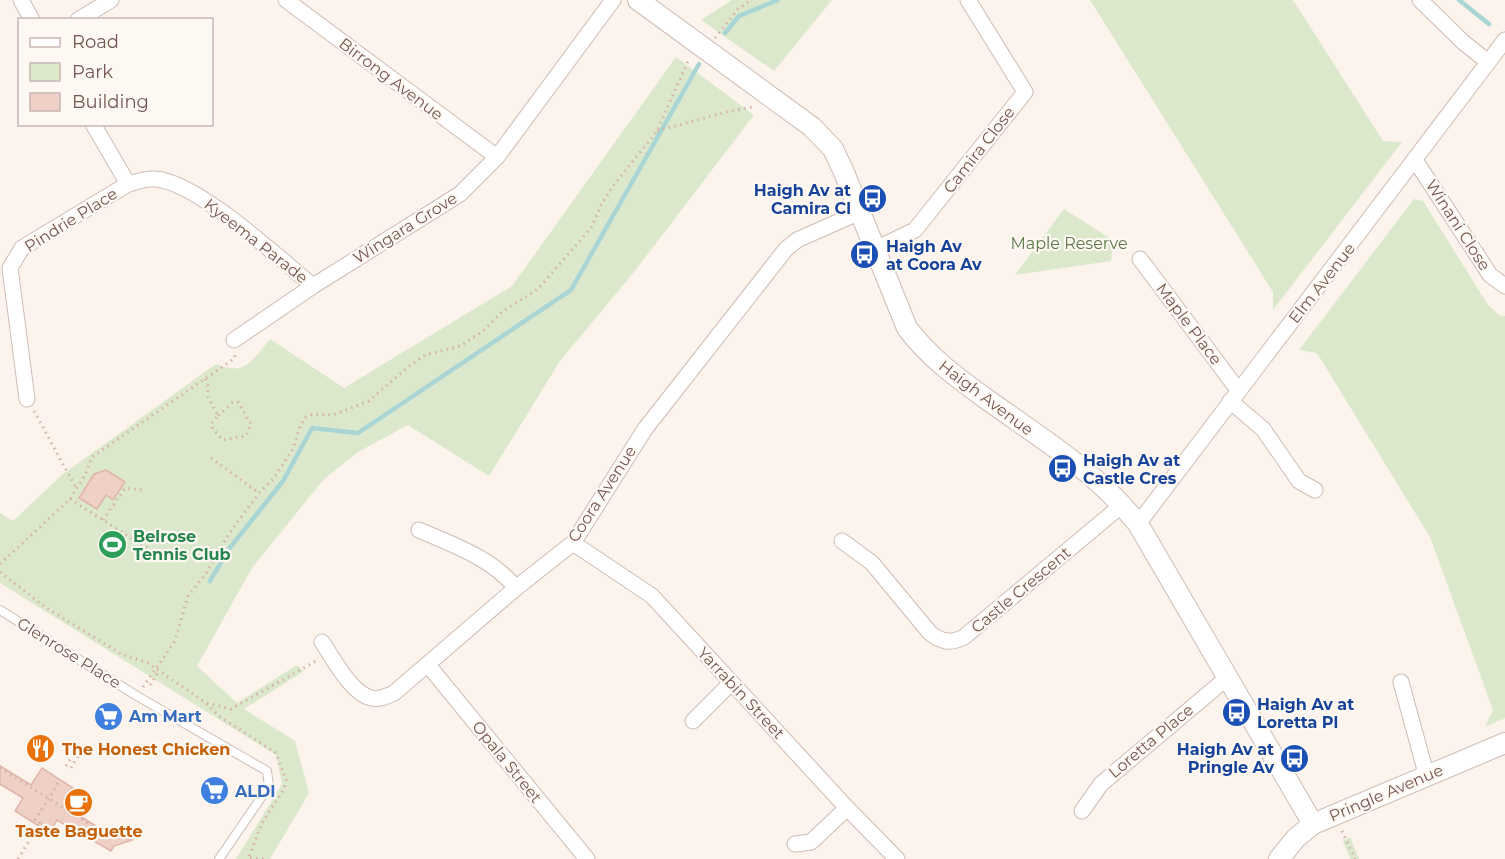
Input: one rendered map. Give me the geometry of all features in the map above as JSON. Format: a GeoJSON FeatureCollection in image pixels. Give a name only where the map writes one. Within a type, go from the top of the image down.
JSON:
{"type":"FeatureCollection","features":[{"type":"Feature","properties":{"kind":"street"},"geometry":{"type":"LineString","coordinates":[[21,0],[31,18]]}},
{"type":"Feature","properties":{"kind":"street"},"geometry":{"type":"LineString","coordinates":[[81,18],[111,0]]}},
{"type":"Feature","properties":{"kind":"street","name":"Birrong Avenue"},"geometry":{"type":"LineString","coordinates":[[286,0],[497,157]]}},
{"type":"Feature","properties":{"kind":"street","name":"Wingara Grove"},"geometry":{"type":"LineString","coordinates":[[234,340],[313,285],[460,194],[497,157],[613,0]]}},
{"type":"Feature","properties":{"kind":"street","name":"Haigh Avenue"},"geometry":{"type":"LineString","coordinates":[[638,0],[796,114],[826,139],[833,148],[907,328],[922,348],[947,370],[1086,471],[1122,505],[1137,524],[1313,824]]}},
{"type":"Feature","properties":{"kind":"street","name":"Camira Close"},"geometry":{"type":"LineString","coordinates":[[876,249],[915,230],[1025,92],[968,0]]}},
{"type":"Feature","properties":{"kind":"street"},"geometry":{"type":"LineString","coordinates":[[1420,0],[1463,42],[1488,62]]}},
{"type":"Feature","properties":{"kind":"street","name":"Elm Avenue"},"geometry":{"type":"LineString","coordinates":[[1137,524],[1505,40]]}},
{"type":"Feature","properties":{"kind":"street"},"geometry":{"type":"LineString","coordinates":[[94,126],[128,184]]}},
{"type":"Feature","properties":{"kind":"street","name":"Winani Close"},"geometry":{"type":"LineString","coordinates":[[1415,160],[1490,275],[1505,285]]}},
{"type":"Feature","properties":{"kind":"street","name":"Kyeema Parade"},"geometry":{"type":"LineString","coordinates":[[128,184],[154,178],[175,183],[226,214],[313,285]]}},
{"type":"Feature","properties":{"kind":"street","name":"Pindrie Place"},"geometry":{"type":"LineString","coordinates":[[27,399],[10,268],[22,248],[128,184]]}},
{"type":"Feature","properties":{"kind":"street","name":"Coora Avenue"},"geometry":{"type":"LineString","coordinates":[[326,647],[349,682],[371,698],[382,698],[394,693],[516,588],[573,543],[645,429],[786,249],[797,240],[860,212]]}},
{"type":"Feature","properties":{"kind":"street","name":"Maple Place"},"geometry":{"type":"LineString","coordinates":[[1140,259],[1234,395],[1263,429],[1299,481],[1315,490]]}},
{"type":"Feature","properties":{"kind":"street","name":"Castle Crescent"},"geometry":{"type":"LineString","coordinates":[[842,541],[872,563],[930,633],[941,641],[954,642],[964,637],[1122,505]]}},
{"type":"Feature","properties":{"kind":"street"},"geometry":{"type":"LineString","coordinates":[[419,530],[467,550],[507,577],[516,588]]}},
{"type":"Feature","properties":{"kind":"street","name":"Yarrabin Street"},"geometry":{"type":"LineString","coordinates":[[573,543],[652,596],[847,808],[897,859]]}},
{"type":"Feature","properties":{"kind":"street","name":"Opala Street"},"geometry":{"type":"LineString","coordinates":[[428,665],[587,859]]}},
{"type":"Feature","properties":{"kind":"street","name":"Loretta Place"},"geometry":{"type":"LineString","coordinates":[[1082,811],[1101,784],[1227,678]]}},
{"type":"Feature","properties":{"kind":"street"},"geometry":{"type":"LineString","coordinates":[[1401,682],[1427,777]]}},
{"type":"Feature","properties":{"kind":"street"},"geometry":{"type":"LineString","coordinates":[[693,721],[731,683]]}},
{"type":"Feature","properties":{"kind":"street","name":"Pringle Avenue"},"geometry":{"type":"LineString","coordinates":[[1279,859],[1296,838],[1313,824],[1505,743]]}},
{"type":"Feature","properties":{"kind":"street"},"geometry":{"type":"LineString","coordinates":[[795,844],[811,842],[847,808]]}},
{"type":"Feature","properties":{"kind":"lane","name":"Glenrose Place"},"geometry":{"type":"LineString","coordinates":[[0,610],[137,696],[267,771],[269,786],[222,848],[219,859]]}},
{"type":"Feature","properties":{"kind":"path"},"geometry":{"type":"LineString","coordinates":[[137,696],[175,641],[188,596],[207,572],[228,535],[259,493],[274,478],[293,450],[300,426],[306,417],[314,414],[333,415],[369,401],[408,367],[425,356],[460,346],[483,331],[503,311],[538,289],[591,228],[602,203],[614,184],[657,131],[701,47],[738,9],[751,0]]}},
{"type":"Feature","properties":{"kind":"path"},"geometry":{"type":"LineString","coordinates":[[657,131],[753,107]]}},
{"type":"Feature","properties":{"kind":"path"},"geometry":{"type":"LineString","coordinates":[[0,564],[70,499],[85,475],[92,457],[234,358],[234,340]]}},
{"type":"Feature","properties":{"kind":"path"},"geometry":{"type":"LineString","coordinates":[[205,379],[208,396],[218,416]]}},
{"type":"Feature","properties":{"kind":"path"},"geometry":{"type":"LineString","coordinates":[[27,399],[76,488]]}},
{"type":"Feature","properties":{"kind":"path"},"geometry":{"type":"LineString","coordinates":[[238,402],[251,424],[246,436],[223,440],[213,429],[212,424],[218,416],[232,403],[238,402]]}},
{"type":"Feature","properties":{"kind":"path"},"geometry":{"type":"LineString","coordinates":[[212,458],[259,493]]}},
{"type":"Feature","properties":{"kind":"path"},"geometry":{"type":"LineString","coordinates":[[103,520],[124,488],[143,490]]}},
{"type":"Feature","properties":{"kind":"path"},"geometry":{"type":"LineString","coordinates":[[70,499],[166,560]]}},
{"type":"Feature","properties":{"kind":"path"},"geometry":{"type":"LineString","coordinates":[[0,572],[45,607],[123,654],[146,662],[206,703],[231,709],[326,647]]}},
{"type":"Feature","properties":{"kind":"path"},"geometry":{"type":"LineString","coordinates":[[150,685],[157,670]]}},
{"type":"Feature","properties":{"kind":"path"},"geometry":{"type":"LineString","coordinates":[[81,741],[69,767],[85,744]]}},
{"type":"Feature","properties":{"kind":"path"},"geometry":{"type":"LineString","coordinates":[[0,768],[105,832]]}},
{"type":"Feature","properties":{"kind":"path"},"geometry":{"type":"LineString","coordinates":[[18,859],[40,823],[35,820],[60,780]]}},
{"type":"Feature","properties":{"kind":"path"},"geometry":{"type":"LineString","coordinates":[[1342,831],[1354,859]]}},
{"type":"Feature","properties":{"kind":"path"},"geometry":{"type":"LineString","coordinates":[[249,858],[265,859]]}},
{"type":"Feature","properties":{"kind":"green space"},"geometry":{"type":"Polygon","coordinates":[[[732,0],[832,0],[774,71],[701,20],[732,0]]]}},
{"type":"Feature","properties":{"kind":"green space"},"geometry":{"type":"Polygon","coordinates":[[[1090,0],[1293,0],[1383,141],[1402,142],[1273,310],[1273,292],[1090,0]]]}},
{"type":"Feature","properties":{"kind":"green space"},"geometry":{"type":"Polygon","coordinates":[[[676,57],[754,115],[634,272],[560,361],[489,476],[408,425],[358,452],[324,479],[252,568],[197,666],[237,703],[297,665],[304,671],[244,709],[295,741],[309,793],[270,859],[236,859],[282,784],[276,755],[0,583],[0,513],[13,521],[63,474],[216,364],[234,369],[241,367],[253,360],[270,339],[344,388],[512,286],[676,57]]]}},
{"type":"Feature","properties":{"kind":"green space"},"geometry":{"type":"Polygon","coordinates":[[[1414,199],[1423,201],[1488,305],[1499,315],[1505,316],[1505,718],[1485,727],[1493,710],[1430,537],[1317,353],[1299,350],[1414,199]]]}},
{"type":"Feature","properties":{"kind":"green space","name":"Maple Reserve"},"geometry":{"type":"Polygon","coordinates":[[[1064,209],[1116,242],[1111,261],[1015,275],[1064,209]]]}},
{"type":"Feature","properties":{"kind":"green space"},"geometry":{"type":"Polygon","coordinates":[[[1350,837],[1359,859],[1350,859],[1343,841],[1350,837]]]}},
{"type":"Feature","properties":{"kind":"building"},"geometry":{"type":"Polygon","coordinates":[[[106,470],[125,482],[113,500],[106,495],[97,509],[79,498],[94,474],[106,470]]]}},
{"type":"Feature","properties":{"kind":"building"},"geometry":{"type":"Polygon","coordinates":[[[0,766],[31,785],[42,768],[76,790],[66,807],[105,832],[132,840],[114,846],[111,851],[57,820],[50,833],[15,811],[23,798],[0,784],[0,766]]]}},
{"type":"Feature","properties":{"kind":"waterway"},"geometry":{"type":"LineString","coordinates":[[725,33],[739,16],[778,0]]}},
{"type":"Feature","properties":{"kind":"waterway"},"geometry":{"type":"LineString","coordinates":[[1459,0],[1489,24]]}},
{"type":"Feature","properties":{"kind":"waterway"},"geometry":{"type":"LineString","coordinates":[[210,581],[229,549],[283,481],[312,428],[358,433],[571,290],[699,64]]}},
{"type":"Feature","properties":{"kind":"place","name":"Haigh Av at Camira Cl"},"geometry":{"type":"Point","coordinates":[872,199]}},
{"type":"Feature","properties":{"kind":"place","name":"Haigh Av at Coora Av"},"geometry":{"type":"Point","coordinates":[865,255]}},
{"type":"Feature","properties":{"kind":"place","name":"Haigh Av at Castle Cres"},"geometry":{"type":"Point","coordinates":[1062,469]}},
{"type":"Feature","properties":{"kind":"place","name":"Belrose Tennis Club"},"geometry":{"type":"Point","coordinates":[112,545]}},
{"type":"Feature","properties":{"kind":"place","name":"Haigh Av at Loretta Pl"},"geometry":{"type":"Point","coordinates":[1236,713]}},
{"type":"Feature","properties":{"kind":"place","name":"Am Mart"},"geometry":{"type":"Point","coordinates":[108,716]}},
{"type":"Feature","properties":{"kind":"place","name":"The Honest Chicken"},"geometry":{"type":"Point","coordinates":[41,749]}},
{"type":"Feature","properties":{"kind":"place","name":"Haigh Av at Pringle Av"},"geometry":{"type":"Point","coordinates":[1295,758]}},
{"type":"Feature","properties":{"kind":"place","name":"ALDI"},"geometry":{"type":"Point","coordinates":[214,791]}},
{"type":"Feature","properties":{"kind":"place","name":"Taste Baguette"},"geometry":{"type":"Point","coordinates":[79,803]}}]}
